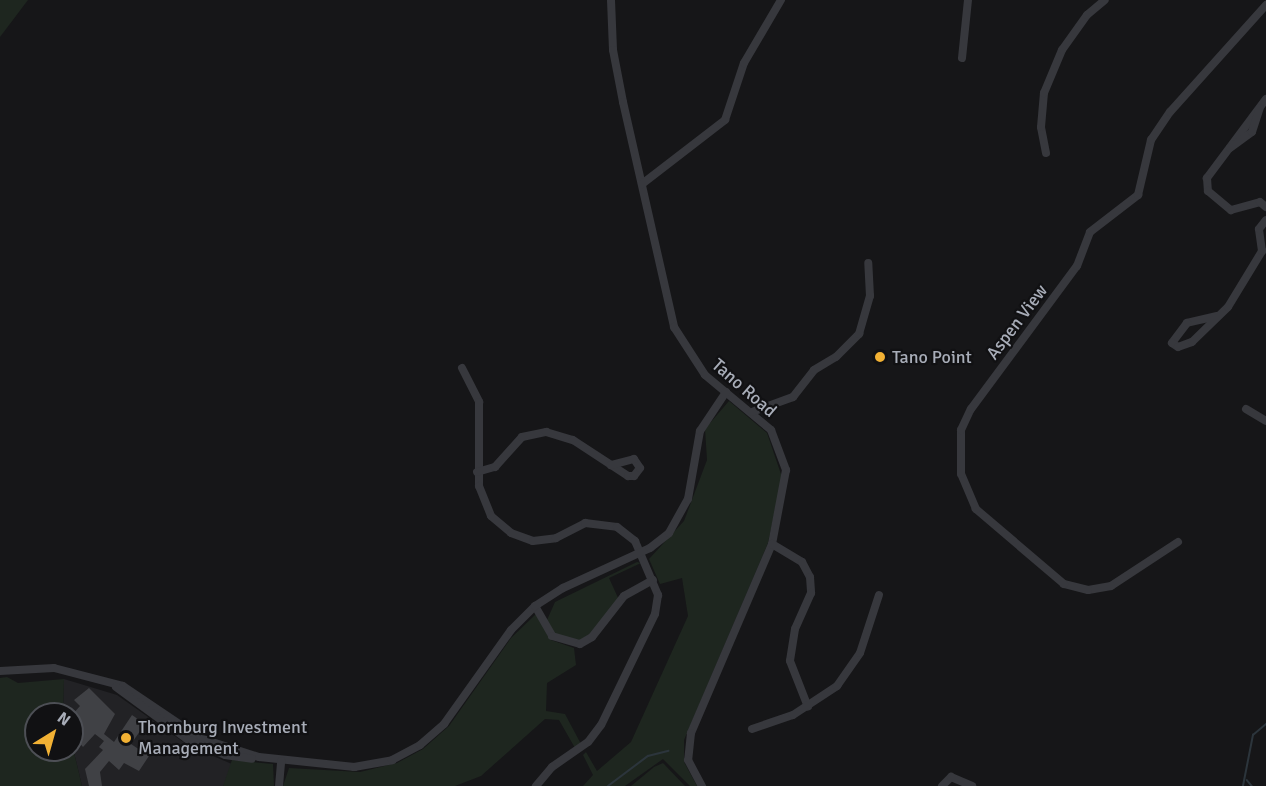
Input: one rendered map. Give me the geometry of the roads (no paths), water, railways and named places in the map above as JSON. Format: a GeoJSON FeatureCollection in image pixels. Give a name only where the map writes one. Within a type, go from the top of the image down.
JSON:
{"type":"FeatureCollection","features":[{"type":"Feature","properties":{"kind":"street","name":"Tano Road"},"geometry":{"type":"LineString","coordinates":[[610,0],[613,50],[674,327],[699,369],[752,412],[776,438],[785,464],[786,489],[772,544],[691,733],[688,760],[702,786]]}},
{"type":"Feature","properties":{"kind":"street"},"geometry":{"type":"LineString","coordinates":[[642,184],[725,120],[744,63],[781,0]]}},
{"type":"Feature","properties":{"kind":"street"},"geometry":{"type":"LineString","coordinates":[[963,57],[968,0]]}},
{"type":"Feature","properties":{"kind":"street"},"geometry":{"type":"LineString","coordinates":[[1046,153],[1041,127],[1044,93],[1062,50],[1087,15],[1105,0]]}},
{"type":"Feature","properties":{"kind":"street","name":"Aspen View"},"geometry":{"type":"LineString","coordinates":[[1178,542],[1111,586],[1088,590],[1064,584],[976,509],[962,474],[958,428],[1077,266],[1090,232],[1138,195],[1151,140],[1170,112],[1266,5]]}},
{"type":"Feature","properties":{"kind":"street"},"geometry":{"type":"LineString","coordinates":[[1266,99],[1207,178],[1208,191],[1231,210],[1260,202],[1266,207]]}},
{"type":"Feature","properties":{"kind":"street"},"geometry":{"type":"LineString","coordinates":[[1217,316],[1197,318],[1172,343],[1178,347],[1192,342],[1212,327],[1217,316],[1228,307],[1262,251],[1259,229],[1266,220]]}},
{"type":"Feature","properties":{"kind":"street"},"geometry":{"type":"LineString","coordinates":[[752,412],[793,397],[814,370],[859,334],[870,296],[868,263]]}},
{"type":"Feature","properties":{"kind":"street"},"geometry":{"type":"LineString","coordinates":[[462,368],[479,402],[477,472],[480,493],[491,516],[518,537],[548,541],[579,525],[598,522],[622,530],[641,552],[653,580],[658,600],[655,614],[601,725],[588,742],[552,766],[536,786]]}},
{"type":"Feature","properties":{"kind":"street"},"geometry":{"type":"LineString","coordinates":[[0,671],[54,668],[112,684],[135,692],[200,738],[259,757],[281,761],[364,766],[392,760],[420,745],[444,724],[511,630],[535,606],[570,584],[641,552],[663,539],[681,515],[700,432],[726,392]]}},
{"type":"Feature","properties":{"kind":"street"},"geometry":{"type":"LineString","coordinates":[[1246,409],[1266,421]]}},
{"type":"Feature","properties":{"kind":"street"},"geometry":{"type":"LineString","coordinates":[[477,472],[495,467],[522,437],[546,432],[567,437],[610,465]]}},
{"type":"Feature","properties":{"kind":"street"},"geometry":{"type":"LineString","coordinates":[[772,544],[802,562],[810,577],[811,593],[795,629],[790,661],[808,707]]}},
{"type":"Feature","properties":{"kind":"street"},"geometry":{"type":"LineString","coordinates":[[535,606],[555,639],[580,644],[592,637],[621,599],[653,580]]}},
{"type":"Feature","properties":{"kind":"street"},"geometry":{"type":"LineString","coordinates":[[752,729],[808,707],[837,686],[860,653],[879,595]]}},
{"type":"Feature","properties":{"kind":"street"},"geometry":{"type":"LineString","coordinates":[[279,786],[281,761]]}},
{"type":"Feature","properties":{"kind":"street"},"geometry":{"type":"LineString","coordinates":[[942,786],[951,777],[972,786]]}},
{"type":"Feature","properties":{"kind":"waterway"},"geometry":{"type":"LineString","coordinates":[[1243,786],[1253,735],[1266,724]]}},
{"type":"Feature","properties":{"kind":"waterway"},"geometry":{"type":"LineString","coordinates":[[608,786],[648,756],[668,751]]}},
{"type":"Feature","properties":{"kind":"waterway"},"geometry":{"type":"LineString","coordinates":[[1247,780],[1252,786]]}},
{"type":"Feature","properties":{"kind":"place","name":"Tano Point"},"geometry":{"type":"Point","coordinates":[880,357]}},
{"type":"Feature","properties":{"kind":"place","name":"Thornburg Investment Management"},"geometry":{"type":"Point","coordinates":[126,738]}}]}
